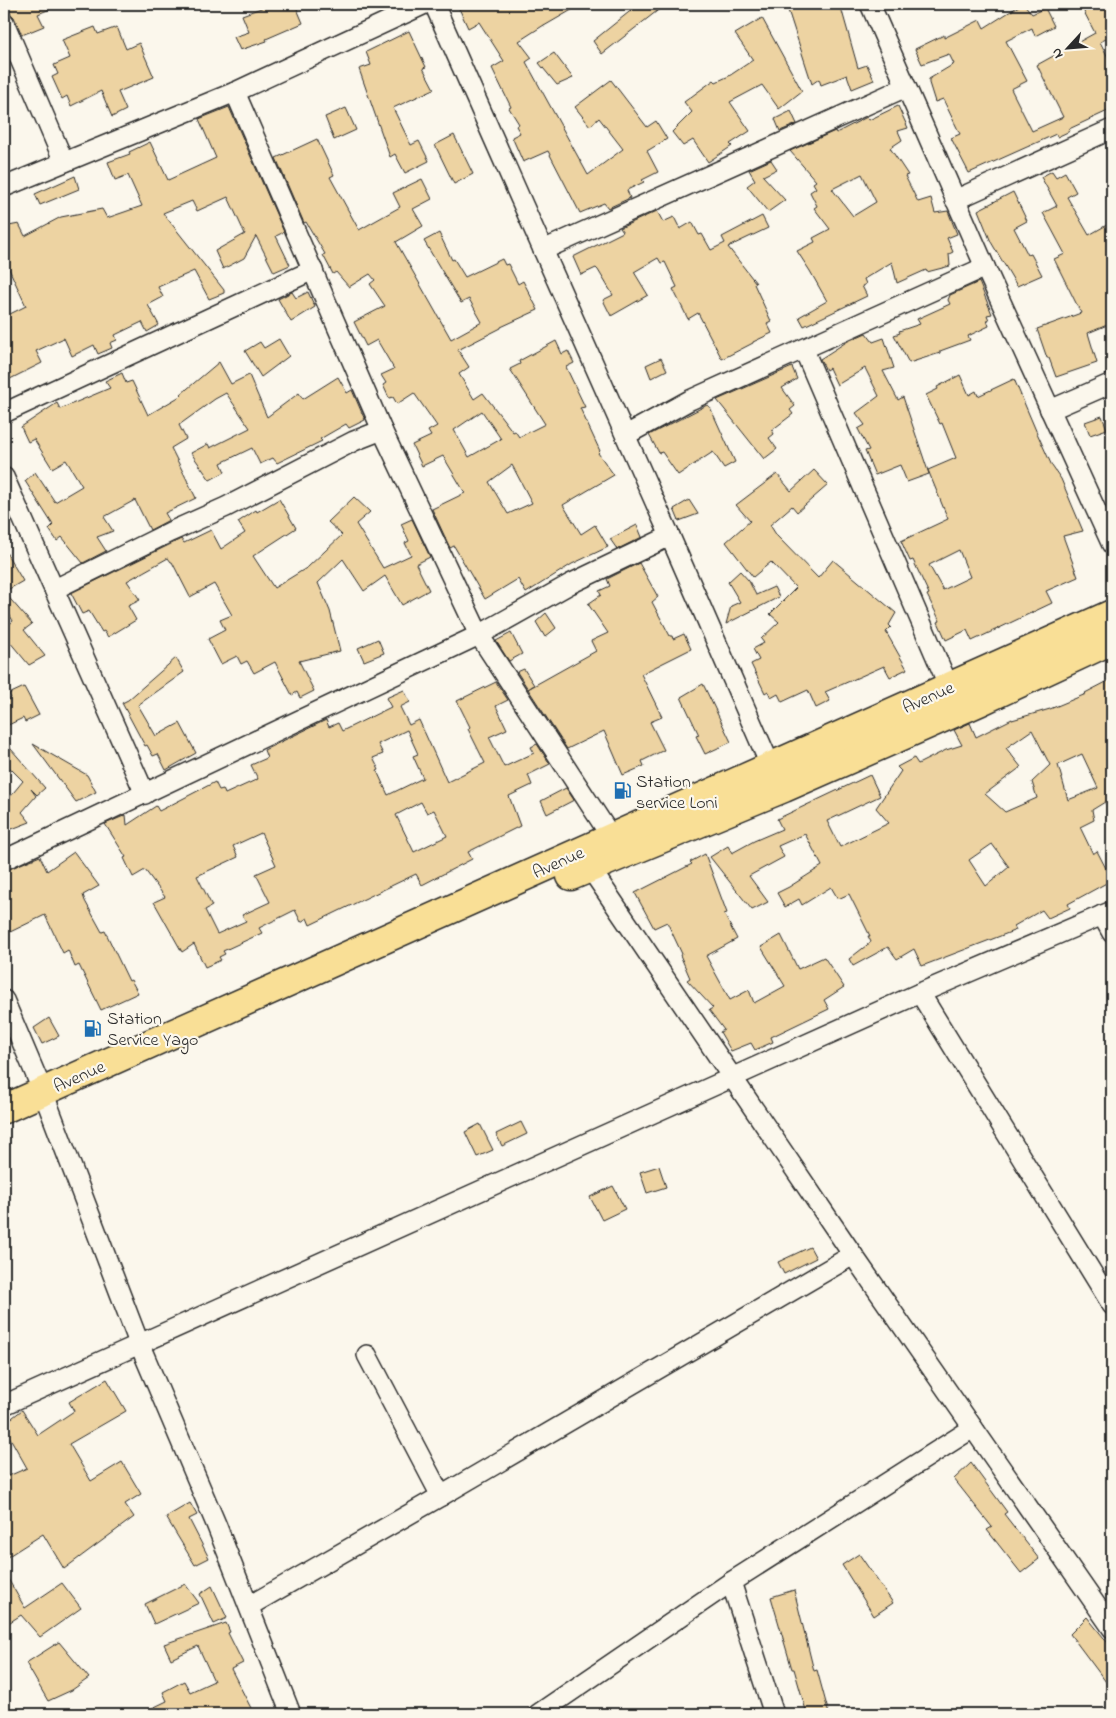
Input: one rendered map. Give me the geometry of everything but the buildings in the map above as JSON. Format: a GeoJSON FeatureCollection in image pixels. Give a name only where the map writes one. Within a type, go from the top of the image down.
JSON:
{"type":"FeatureCollection","features":[{"type":"Feature","properties":{"kind":"highway","name":"Avenue"},"geometry":{"type":"LineString","coordinates":[[4,1109],[47,1100],[612,838],[1112,614]]}},
{"type":"Feature","properties":{"kind":"highway"},"geometry":{"type":"LineString","coordinates":[[4,1129],[47,1100],[590,868],[784,788],[979,702],[1112,640]]}},
{"type":"Feature","properties":{"kind":"street"},"geometry":{"type":"LineString","coordinates":[[4,187],[235,92],[426,4]]}},
{"type":"Feature","properties":{"kind":"street"},"geometry":{"type":"LineString","coordinates":[[434,4],[771,767]]}},
{"type":"Feature","properties":{"kind":"street"},"geometry":{"type":"LineString","coordinates":[[870,4],[985,267],[1112,544]]}},
{"type":"Feature","properties":{"kind":"street"},"geometry":{"type":"LineString","coordinates":[[4,22],[64,162]]}},
{"type":"Feature","properties":{"kind":"street"},"geometry":{"type":"LineString","coordinates":[[4,27],[64,162]]}},
{"type":"Feature","properties":{"kind":"street"},"geometry":{"type":"LineString","coordinates":[[543,250],[906,87]]}},
{"type":"Feature","properties":{"kind":"street"},"geometry":{"type":"LineString","coordinates":[[235,92],[382,430],[479,636],[612,838]]}},
{"type":"Feature","properties":{"kind":"street"},"geometry":{"type":"LineString","coordinates":[[955,200],[1112,129]]}},
{"type":"Feature","properties":{"kind":"street"},"geometry":{"type":"LineString","coordinates":[[626,435],[690,400],[985,267]]}},
{"type":"Feature","properties":{"kind":"street"},"geometry":{"type":"LineString","coordinates":[[4,413],[313,270]]}},
{"type":"Feature","properties":{"kind":"street"},"geometry":{"type":"LineString","coordinates":[[804,350],[949,687]]}},
{"type":"Feature","properties":{"kind":"street"},"geometry":{"type":"LineString","coordinates":[[1050,410],[1112,383]]}},
{"type":"Feature","properties":{"kind":"street"},"geometry":{"type":"LineString","coordinates":[[55,589],[382,430]]}},
{"type":"Feature","properties":{"kind":"street"},"geometry":{"type":"LineString","coordinates":[[4,477],[146,794]]}},
{"type":"Feature","properties":{"kind":"street"},"geometry":{"type":"LineString","coordinates":[[4,860],[479,636],[570,584],[670,536]]}},
{"type":"Feature","properties":{"kind":"street"},"geometry":{"type":"LineString","coordinates":[[590,868],[734,1077],[853,1255],[1110,1622]]}},
{"type":"Feature","properties":{"kind":"street"},"geometry":{"type":"LineString","coordinates":[[4,1405],[920,993],[1107,913],[1112,933]]}},
{"type":"Feature","properties":{"kind":"street"},"geometry":{"type":"LineString","coordinates":[[920,993],[1112,1305]]}},
{"type":"Feature","properties":{"kind":"street"},"geometry":{"type":"LineString","coordinates":[[4,1000],[47,1100],[140,1343],[249,1606],[291,1714]]}},
{"type":"Feature","properties":{"kind":"street"},"geometry":{"type":"LineString","coordinates":[[249,1606],[853,1255]]}},
{"type":"Feature","properties":{"kind":"street"},"geometry":{"type":"LineString","coordinates":[[367,1355],[441,1496]]}},
{"type":"Feature","properties":{"kind":"street"},"geometry":{"type":"LineString","coordinates":[[538,1714],[731,1582],[973,1428]]}},
{"type":"Feature","properties":{"kind":"street"},"geometry":{"type":"LineString","coordinates":[[731,1582],[774,1714]]}},
{"type":"Feature","properties":{"kind":"place","name":"Station service Loni"},"geometry":{"type":"Point","coordinates":[622,791]}},
{"type":"Feature","properties":{"kind":"place","name":"Station Service Yago"},"geometry":{"type":"Point","coordinates":[93,1028]}}]}
